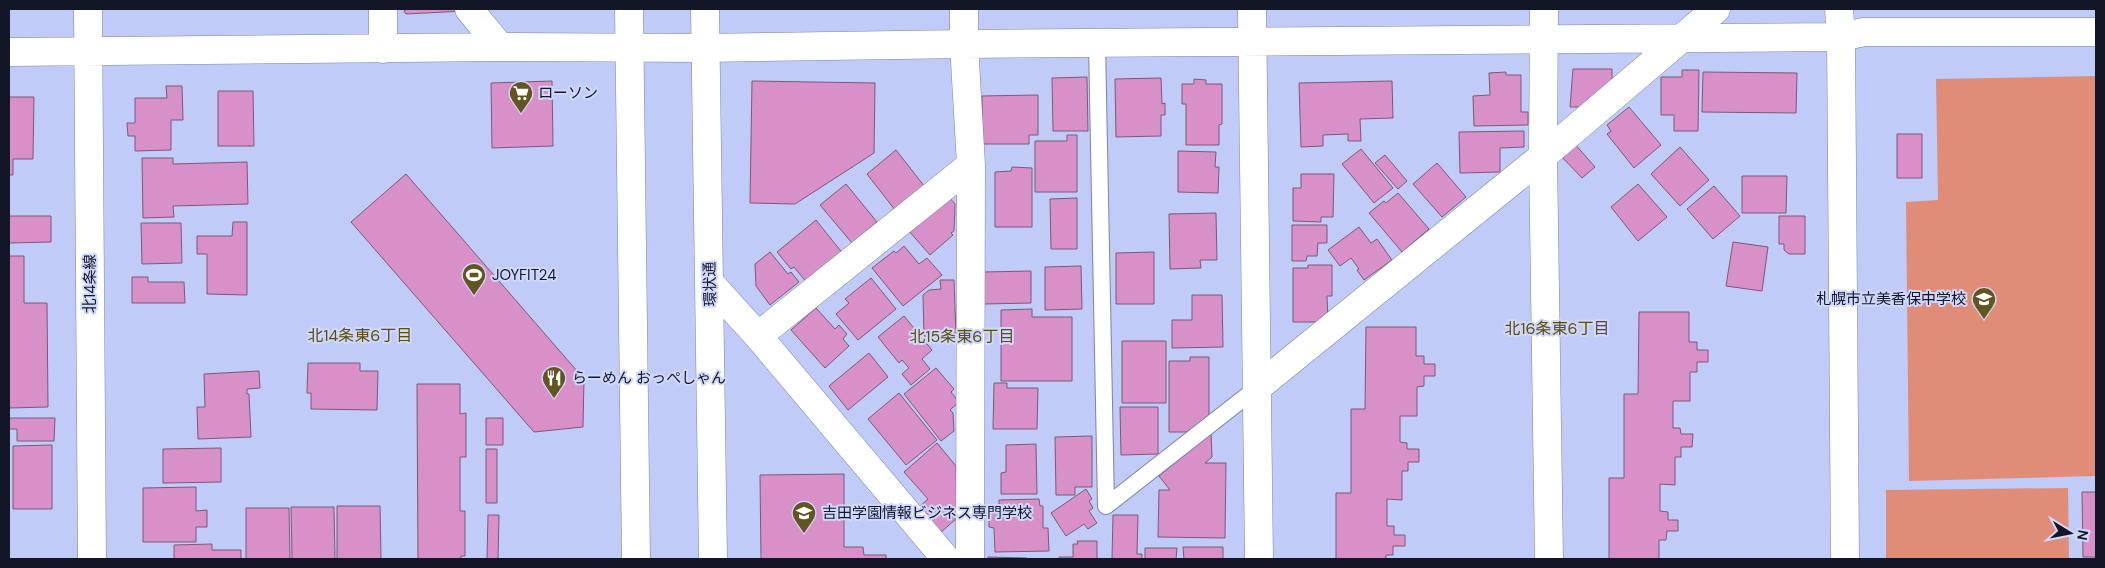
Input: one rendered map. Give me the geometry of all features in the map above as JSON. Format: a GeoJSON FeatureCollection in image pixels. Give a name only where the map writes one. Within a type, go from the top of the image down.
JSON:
{"type":"FeatureCollection","features":[{"type":"Feature","properties":{"kind":"street","name":"北14条線"},"geometry":{"type":"LineString","coordinates":[[88,9],[92,559]]}},
{"type":"Feature","properties":{"kind":"street"},"geometry":{"type":"LineString","coordinates":[[383,9],[383,49]]}},
{"type":"Feature","properties":{"kind":"street"},"geometry":{"type":"LineString","coordinates":[[469,9],[500,47]]}},
{"type":"Feature","properties":{"kind":"street"},"geometry":{"type":"LineString","coordinates":[[629,9],[636,559]]}},
{"type":"Feature","properties":{"kind":"street","name":"環状通"},"geometry":{"type":"LineString","coordinates":[[705,9],[713,559]]}},
{"type":"Feature","properties":{"kind":"street"},"geometry":{"type":"LineString","coordinates":[[964,9],[964,44],[971,165],[970,559]]}},
{"type":"Feature","properties":{"kind":"street"},"geometry":{"type":"LineString","coordinates":[[1252,9],[1260,559]]}},
{"type":"Feature","properties":{"kind":"street"},"geometry":{"type":"LineString","coordinates":[[1544,9],[1543,156],[1549,559]]}},
{"type":"Feature","properties":{"kind":"street"},"geometry":{"type":"LineString","coordinates":[[1258,387],[1543,156],[1686,26],[1716,9]]}},
{"type":"Feature","properties":{"kind":"street"},"geometry":{"type":"LineString","coordinates":[[1839,9],[1841,36],[1845,559]]}},
{"type":"Feature","properties":{"kind":"street"},"geometry":{"type":"LineString","coordinates":[[9,52],[1544,40],[1686,26],[1841,36],[1864,32],[2096,32]]}},
{"type":"Feature","properties":{"kind":"street"},"geometry":{"type":"LineString","coordinates":[[758,336],[971,165]]}},
{"type":"Feature","properties":{"kind":"street"},"geometry":{"type":"LineString","coordinates":[[710,283],[758,336],[946,559]]}},
{"type":"Feature","properties":{"kind":"lane"},"geometry":{"type":"LineString","coordinates":[[1097,43],[1106,506],[1258,387]]}},
{"type":"Feature","properties":{"kind":"shaded area","name":"札幌市立美香保中学校"},"geometry":{"type":"Polygon","coordinates":[[[2096,76],[2096,476],[1909,481],[1906,202],[1938,200],[1936,79],[2096,76]]]}},
{"type":"Feature","properties":{"kind":"shaded area"},"geometry":{"type":"Polygon","coordinates":[[[2068,488],[2069,559],[1886,559],[1886,490],[2068,488]]]}},
{"type":"Feature","properties":{"kind":"building"},"geometry":{"type":"Polygon","coordinates":[[[407,9],[462,9],[464,11],[406,14],[404,11],[407,9]]]}},
{"type":"Feature","properties":{"kind":"building"},"geometry":{"type":"Polygon","coordinates":[[[1573,69],[1612,69],[1612,90],[1587,107],[1570,107],[1573,69]]]}},
{"type":"Feature","properties":{"kind":"building"},"geometry":{"type":"Polygon","coordinates":[[[1682,70],[1699,70],[1698,131],[1674,131],[1674,115],[1661,115],[1661,77],[1682,77],[1682,70]]]}},
{"type":"Feature","properties":{"kind":"building"},"geometry":{"type":"Polygon","coordinates":[[[1506,72],[1506,75],[1521,75],[1521,112],[1528,112],[1528,125],[1474,126],[1473,96],[1490,95],[1489,73],[1506,72]]]}},
{"type":"Feature","properties":{"kind":"building"},"geometry":{"type":"Polygon","coordinates":[[[1703,72],[1797,73],[1796,113],[1702,112],[1703,72]]]}},
{"type":"Feature","properties":{"kind":"building"},"geometry":{"type":"Polygon","coordinates":[[[1087,77],[1088,131],[1053,131],[1052,78],[1087,77]]]}},
{"type":"Feature","properties":{"kind":"building"},"geometry":{"type":"Polygon","coordinates":[[[1161,78],[1162,104],[1165,103],[1165,115],[1161,115],[1161,136],[1116,137],[1115,79],[1161,78]]]}},
{"type":"Feature","properties":{"kind":"building"},"geometry":{"type":"Polygon","coordinates":[[[1194,79],[1206,80],[1206,84],[1222,84],[1222,124],[1219,125],[1219,145],[1186,145],[1186,104],[1182,104],[1182,84],[1194,84],[1194,79]]]}},
{"type":"Feature","properties":{"kind":"building"},"geometry":{"type":"Polygon","coordinates":[[[552,81],[553,146],[492,148],[491,83],[552,81]]]}},
{"type":"Feature","properties":{"kind":"building"},"geometry":{"type":"Polygon","coordinates":[[[752,81],[875,83],[874,153],[795,204],[750,203],[752,81]]]}},
{"type":"Feature","properties":{"kind":"building"},"geometry":{"type":"Polygon","coordinates":[[[1392,81],[1393,118],[1360,119],[1361,141],[1348,141],[1348,134],[1323,135],[1323,146],[1301,147],[1299,83],[1392,81]]]}},
{"type":"Feature","properties":{"kind":"building"},"geometry":{"type":"Polygon","coordinates":[[[166,86],[182,86],[183,120],[171,120],[171,150],[135,151],[135,136],[128,136],[127,123],[135,123],[135,98],[167,98],[166,86]]]}},
{"type":"Feature","properties":{"kind":"building"},"geometry":{"type":"Polygon","coordinates":[[[218,91],[253,91],[254,146],[218,146],[218,91]]]}},
{"type":"Feature","properties":{"kind":"building"},"geometry":{"type":"Polygon","coordinates":[[[1038,95],[1038,135],[1029,135],[1029,144],[982,144],[982,96],[1038,95]]]}},
{"type":"Feature","properties":{"kind":"building"},"geometry":{"type":"Polygon","coordinates":[[[9,97],[34,97],[33,159],[13,159],[13,175],[9,175],[9,97]]]}},
{"type":"Feature","properties":{"kind":"building"},"geometry":{"type":"Polygon","coordinates":[[[1629,107],[1661,145],[1634,168],[1607,134],[1611,131],[1607,125],[1629,107]]]}},
{"type":"Feature","properties":{"kind":"building"},"geometry":{"type":"Polygon","coordinates":[[[1524,131],[1524,147],[1500,148],[1500,172],[1460,173],[1459,132],[1524,131]]]}},
{"type":"Feature","properties":{"kind":"building"},"geometry":{"type":"Polygon","coordinates":[[[1897,134],[1922,134],[1922,178],[1897,178],[1897,134]]]}},
{"type":"Feature","properties":{"kind":"building"},"geometry":{"type":"Polygon","coordinates":[[[1067,135],[1077,135],[1077,192],[1035,192],[1035,141],[1067,141],[1067,135]]]}},
{"type":"Feature","properties":{"kind":"building"},"geometry":{"type":"Polygon","coordinates":[[[1574,143],[1595,167],[1582,178],[1560,155],[1574,143]]]}},
{"type":"Feature","properties":{"kind":"building"},"geometry":{"type":"Polygon","coordinates":[[[1680,147],[1709,180],[1680,206],[1651,174],[1680,147]]]}},
{"type":"Feature","properties":{"kind":"building"},"geometry":{"type":"Polygon","coordinates":[[[1361,149],[1393,188],[1374,203],[1342,164],[1361,149]]]}},
{"type":"Feature","properties":{"kind":"building"},"geometry":{"type":"Polygon","coordinates":[[[896,150],[925,187],[895,210],[867,174],[896,150]]]}},
{"type":"Feature","properties":{"kind":"building"},"geometry":{"type":"Polygon","coordinates":[[[1178,151],[1216,152],[1215,167],[1219,167],[1218,193],[1178,192],[1178,151]]]}},
{"type":"Feature","properties":{"kind":"building"},"geometry":{"type":"Polygon","coordinates":[[[1385,155],[1407,181],[1398,189],[1375,163],[1385,155]]]}},
{"type":"Feature","properties":{"kind":"building"},"geometry":{"type":"Polygon","coordinates":[[[142,158],[173,158],[173,164],[247,162],[248,204],[173,206],[174,217],[143,218],[142,158]]]}},
{"type":"Feature","properties":{"kind":"building"},"geometry":{"type":"Polygon","coordinates":[[[1437,163],[1466,197],[1442,217],[1413,184],[1437,163]]]}},
{"type":"Feature","properties":{"kind":"building"},"geometry":{"type":"Polygon","coordinates":[[[1012,167],[1032,168],[1032,227],[995,227],[995,172],[1011,171],[1012,167]]]}},
{"type":"Feature","properties":{"kind":"building"},"geometry":{"type":"Polygon","coordinates":[[[406,174],[584,379],[583,427],[534,432],[351,222],[406,174]]]}},
{"type":"Feature","properties":{"kind":"building"},"geometry":{"type":"Polygon","coordinates":[[[1301,174],[1334,174],[1333,217],[1321,217],[1321,222],[1293,221],[1293,188],[1301,188],[1301,174]]]}},
{"type":"Feature","properties":{"kind":"building"},"geometry":{"type":"Polygon","coordinates":[[[1742,176],[1787,176],[1786,213],[1742,213],[1742,176]]]}},
{"type":"Feature","properties":{"kind":"building"},"geometry":{"type":"Polygon","coordinates":[[[846,184],[877,222],[852,243],[820,205],[846,184]]]}},
{"type":"Feature","properties":{"kind":"building"},"geometry":{"type":"Polygon","coordinates":[[[1638,184],[1667,217],[1638,241],[1611,207],[1638,184]]]}},
{"type":"Feature","properties":{"kind":"building"},"geometry":{"type":"Polygon","coordinates":[[[1714,186],[1740,216],[1713,239],[1687,209],[1714,186]]]}},
{"type":"Feature","properties":{"kind":"building"},"geometry":{"type":"Polygon","coordinates":[[[1398,193],[1429,229],[1402,252],[1369,213],[1398,193]]]}},
{"type":"Feature","properties":{"kind":"building"},"geometry":{"type":"Polygon","coordinates":[[[948,196],[955,204],[954,231],[951,233],[953,235],[930,255],[908,230],[948,196]]]}},
{"type":"Feature","properties":{"kind":"building"},"geometry":{"type":"Polygon","coordinates":[[[1077,198],[1077,249],[1051,249],[1050,199],[1077,198]]]}},
{"type":"Feature","properties":{"kind":"building"},"geometry":{"type":"Polygon","coordinates":[[[1216,213],[1217,260],[1200,260],[1201,268],[1170,269],[1169,214],[1216,213]]]}},
{"type":"Feature","properties":{"kind":"building"},"geometry":{"type":"Polygon","coordinates":[[[9,216],[51,216],[51,242],[9,243],[9,216]]]}},
{"type":"Feature","properties":{"kind":"building"},"geometry":{"type":"Polygon","coordinates":[[[1779,216],[1805,216],[1805,254],[1789,254],[1784,250],[1784,244],[1779,244],[1779,216]]]}},
{"type":"Feature","properties":{"kind":"building"},"geometry":{"type":"Polygon","coordinates":[[[816,220],[844,255],[808,284],[794,267],[791,269],[777,252],[816,220]]]}},
{"type":"Feature","properties":{"kind":"building"},"geometry":{"type":"Polygon","coordinates":[[[233,222],[247,222],[247,295],[207,294],[207,254],[197,254],[197,236],[232,236],[233,222]]]}},
{"type":"Feature","properties":{"kind":"building"},"geometry":{"type":"Polygon","coordinates":[[[141,223],[181,223],[182,263],[142,264],[141,223]]]}},
{"type":"Feature","properties":{"kind":"building"},"geometry":{"type":"Polygon","coordinates":[[[1292,225],[1327,225],[1327,243],[1318,243],[1317,256],[1307,256],[1306,261],[1292,261],[1292,225]]]}},
{"type":"Feature","properties":{"kind":"building"},"geometry":{"type":"Polygon","coordinates":[[[1359,227],[1371,243],[1377,239],[1392,260],[1364,280],[1351,258],[1340,266],[1328,250],[1359,227]]]}},
{"type":"Feature","properties":{"kind":"building"},"geometry":{"type":"Polygon","coordinates":[[[1733,242],[1768,247],[1762,291],[1726,286],[1733,242]]]}},
{"type":"Feature","properties":{"kind":"building"},"geometry":{"type":"Polygon","coordinates":[[[904,246],[919,264],[927,258],[942,275],[903,306],[872,268],[894,251],[896,253],[904,246]]]}},
{"type":"Feature","properties":{"kind":"building"},"geometry":{"type":"Polygon","coordinates":[[[770,252],[788,274],[791,272],[799,282],[770,305],[756,286],[755,264],[770,252]]]}},
{"type":"Feature","properties":{"kind":"building"},"geometry":{"type":"Polygon","coordinates":[[[1154,252],[1154,304],[1116,304],[1116,253],[1154,252]]]}},
{"type":"Feature","properties":{"kind":"building"},"geometry":{"type":"Polygon","coordinates":[[[9,256],[24,256],[24,303],[47,303],[48,407],[9,408],[9,256]]]}},
{"type":"Feature","properties":{"kind":"building"},"geometry":{"type":"Polygon","coordinates":[[[1308,265],[1332,265],[1332,296],[1327,296],[1328,322],[1293,322],[1293,268],[1308,268],[1308,265]]]}},
{"type":"Feature","properties":{"kind":"building"},"geometry":{"type":"Polygon","coordinates":[[[1081,266],[1082,309],[1045,310],[1045,267],[1081,266]]]}},
{"type":"Feature","properties":{"kind":"building"},"geometry":{"type":"Polygon","coordinates":[[[1031,271],[1031,303],[983,304],[983,272],[1031,271]]]}},
{"type":"Feature","properties":{"kind":"building"},"geometry":{"type":"Polygon","coordinates":[[[132,277],[148,277],[148,282],[184,282],[185,303],[132,303],[132,277]]]}},
{"type":"Feature","properties":{"kind":"building"},"geometry":{"type":"Polygon","coordinates":[[[871,278],[896,309],[858,340],[836,314],[849,303],[845,299],[871,278]]]}},
{"type":"Feature","properties":{"kind":"building"},"geometry":{"type":"Polygon","coordinates":[[[940,280],[954,280],[956,335],[924,336],[923,295],[929,290],[941,289],[940,280]]]}},
{"type":"Feature","properties":{"kind":"building"},"geometry":{"type":"Polygon","coordinates":[[[1192,295],[1222,295],[1223,347],[1172,348],[1172,320],[1192,320],[1192,295]]]}},
{"type":"Feature","properties":{"kind":"building"},"geometry":{"type":"Polygon","coordinates":[[[816,308],[835,329],[839,325],[847,334],[843,339],[849,346],[825,368],[791,330],[816,308]]]}},
{"type":"Feature","properties":{"kind":"building"},"geometry":{"type":"Polygon","coordinates":[[[1032,309],[1032,317],[1072,317],[1072,381],[1001,381],[1001,310],[1032,309]]]}},
{"type":"Feature","properties":{"kind":"building"},"geometry":{"type":"Polygon","coordinates":[[[1639,312],[1689,312],[1689,342],[1697,342],[1697,350],[1708,350],[1708,362],[1697,362],[1697,372],[1690,372],[1690,401],[1673,401],[1673,428],[1680,428],[1681,434],[1693,434],[1692,447],[1681,447],[1681,457],[1675,457],[1675,485],[1660,484],[1660,511],[1668,512],[1668,520],[1678,520],[1678,531],[1667,531],[1666,540],[1659,540],[1659,559],[1609,559],[1609,478],[1624,478],[1624,394],[1638,394],[1639,312]]]}},
{"type":"Feature","properties":{"kind":"building"},"geometry":{"type":"Polygon","coordinates":[[[904,316],[932,350],[922,359],[930,369],[911,385],[902,374],[909,368],[902,360],[899,363],[878,337],[904,316]]]}},
{"type":"Feature","properties":{"kind":"building"},"geometry":{"type":"Polygon","coordinates":[[[1366,327],[1416,327],[1416,356],[1424,356],[1424,364],[1435,364],[1435,376],[1424,376],[1424,386],[1417,387],[1417,416],[1400,416],[1400,442],[1407,443],[1407,449],[1419,449],[1419,462],[1408,462],[1408,471],[1402,471],[1402,500],[1387,499],[1387,526],[1394,526],[1394,535],[1405,535],[1405,546],[1393,546],[1393,555],[1386,555],[1386,559],[1336,559],[1336,493],[1351,493],[1351,409],[1365,409],[1366,327]]]}},
{"type":"Feature","properties":{"kind":"building"},"geometry":{"type":"Polygon","coordinates":[[[1122,341],[1166,341],[1166,403],[1122,403],[1122,341]]]}},
{"type":"Feature","properties":{"kind":"building"},"geometry":{"type":"Polygon","coordinates":[[[869,353],[888,377],[848,410],[829,386],[869,353]]]}},
{"type":"Feature","properties":{"kind":"building"},"geometry":{"type":"Polygon","coordinates":[[[1190,357],[1209,357],[1209,417],[1192,432],[1169,432],[1169,361],[1190,361],[1190,357]]]}},
{"type":"Feature","properties":{"kind":"building"},"geometry":{"type":"Polygon","coordinates":[[[308,363],[360,363],[360,371],[378,371],[377,410],[311,409],[311,393],[307,393],[308,363]]]}},
{"type":"Feature","properties":{"kind":"building"},"geometry":{"type":"Polygon","coordinates":[[[936,368],[954,389],[951,392],[959,402],[950,410],[953,413],[954,431],[941,441],[904,394],[936,368]]]}},
{"type":"Feature","properties":{"kind":"building"},"geometry":{"type":"Polygon","coordinates":[[[259,371],[260,388],[247,389],[247,394],[249,394],[251,437],[198,439],[197,407],[205,407],[204,374],[259,371]]]}},
{"type":"Feature","properties":{"kind":"building"},"geometry":{"type":"Polygon","coordinates":[[[994,383],[1007,383],[1007,388],[1038,388],[1037,429],[993,429],[994,383]]]}},
{"type":"Feature","properties":{"kind":"building"},"geometry":{"type":"Polygon","coordinates":[[[417,384],[460,384],[460,414],[466,413],[466,457],[460,457],[460,511],[465,511],[465,556],[461,556],[461,559],[418,559],[417,384]]]}},
{"type":"Feature","properties":{"kind":"building"},"geometry":{"type":"Polygon","coordinates":[[[899,393],[937,440],[906,465],[868,419],[899,393]]]}},
{"type":"Feature","properties":{"kind":"building"},"geometry":{"type":"Polygon","coordinates":[[[1120,407],[1158,407],[1158,454],[1121,455],[1120,407]]]}},
{"type":"Feature","properties":{"kind":"building"},"geometry":{"type":"Polygon","coordinates":[[[9,418],[55,418],[54,441],[17,441],[17,429],[9,429],[9,418]]]}},
{"type":"Feature","properties":{"kind":"building"},"geometry":{"type":"Polygon","coordinates":[[[486,418],[503,418],[503,445],[486,445],[486,418]]]}},
{"type":"Feature","properties":{"kind":"building"},"geometry":{"type":"Polygon","coordinates":[[[1211,433],[1212,457],[1205,463],[1226,463],[1225,538],[1158,537],[1159,490],[1170,490],[1159,476],[1211,433]]]}},
{"type":"Feature","properties":{"kind":"building"},"geometry":{"type":"Polygon","coordinates":[[[1092,436],[1092,487],[1075,487],[1075,495],[1056,495],[1055,437],[1092,436]]]}},
{"type":"Feature","properties":{"kind":"building"},"geometry":{"type":"Polygon","coordinates":[[[937,443],[956,466],[957,518],[940,533],[919,507],[928,499],[904,472],[937,443]]]}},
{"type":"Feature","properties":{"kind":"building"},"geometry":{"type":"Polygon","coordinates":[[[1036,444],[1037,494],[1001,494],[1001,473],[1006,472],[1006,445],[1036,444]]]}},
{"type":"Feature","properties":{"kind":"building"},"geometry":{"type":"Polygon","coordinates":[[[52,445],[52,509],[13,509],[13,446],[52,445]]]}},
{"type":"Feature","properties":{"kind":"building"},"geometry":{"type":"Polygon","coordinates":[[[221,448],[221,482],[163,483],[163,449],[221,448]]]}},
{"type":"Feature","properties":{"kind":"building"},"geometry":{"type":"Polygon","coordinates":[[[486,449],[497,449],[497,503],[486,503],[486,449]]]}},
{"type":"Feature","properties":{"kind":"building"},"geometry":{"type":"Polygon","coordinates":[[[844,474],[844,547],[863,547],[864,555],[886,555],[886,559],[761,559],[760,475],[844,474]]]}},
{"type":"Feature","properties":{"kind":"building"},"geometry":{"type":"Polygon","coordinates":[[[196,487],[196,511],[207,510],[207,527],[196,527],[196,542],[143,542],[143,488],[196,487]]]}},
{"type":"Feature","properties":{"kind":"building"},"geometry":{"type":"Polygon","coordinates":[[[1086,489],[1092,499],[1089,501],[1093,508],[1089,511],[1097,523],[1088,529],[1084,524],[1066,536],[1051,513],[1086,489]]]}},
{"type":"Feature","properties":{"kind":"building"},"geometry":{"type":"Polygon","coordinates":[[[2082,492],[2096,492],[2096,557],[2083,557],[2082,492]]]}},
{"type":"Feature","properties":{"kind":"building"},"geometry":{"type":"Polygon","coordinates":[[[1039,499],[1040,506],[1043,506],[1043,528],[1048,528],[1049,551],[995,552],[994,528],[989,527],[989,513],[999,513],[999,500],[1039,499]]]}},
{"type":"Feature","properties":{"kind":"building"},"geometry":{"type":"Polygon","coordinates":[[[337,506],[380,506],[381,559],[337,559],[337,506]]]}},
{"type":"Feature","properties":{"kind":"building"},"geometry":{"type":"Polygon","coordinates":[[[291,507],[334,507],[335,559],[292,559],[291,507]]]}},
{"type":"Feature","properties":{"kind":"building"},"geometry":{"type":"Polygon","coordinates":[[[246,508],[289,508],[290,559],[246,559],[246,508]]]}},
{"type":"Feature","properties":{"kind":"building"},"geometry":{"type":"Polygon","coordinates":[[[488,515],[499,515],[498,559],[487,559],[488,515]]]}},
{"type":"Feature","properties":{"kind":"building"},"geometry":{"type":"Polygon","coordinates":[[[1113,515],[1138,515],[1137,554],[1142,554],[1142,559],[1112,559],[1113,515]]]}},
{"type":"Feature","properties":{"kind":"building"},"geometry":{"type":"Polygon","coordinates":[[[1077,541],[1097,541],[1097,559],[1059,559],[1059,557],[1073,557],[1073,544],[1078,544],[1077,541]]]}},
{"type":"Feature","properties":{"kind":"building"},"geometry":{"type":"Polygon","coordinates":[[[212,544],[212,550],[241,550],[241,559],[174,559],[174,545],[212,544]]]}},
{"type":"Feature","properties":{"kind":"building"},"geometry":{"type":"Polygon","coordinates":[[[1183,547],[1223,547],[1223,559],[1184,559],[1183,547]]]}},
{"type":"Feature","properties":{"kind":"building"},"geometry":{"type":"Polygon","coordinates":[[[1145,548],[1177,548],[1176,559],[1145,559],[1145,548]]]}},
{"type":"Feature","properties":{"kind":"building"},"geometry":{"type":"Polygon","coordinates":[[[988,557],[1027,558],[1027,559],[988,559],[988,557]]]}},
{"type":"Feature","properties":{"kind":"place","name":"ローソン"},"geometry":{"type":"Point","coordinates":[521,114]}},
{"type":"Feature","properties":{"kind":"place","name":"JOYFIT24"},"geometry":{"type":"Point","coordinates":[474,296]}},
{"type":"Feature","properties":{"kind":"place","name":"札幌市立美香保中学校"},"geometry":{"type":"Point","coordinates":[1984,320]}},
{"type":"Feature","properties":{"kind":"place","name":"らーめん おっぺしゃん"},"geometry":{"type":"Point","coordinates":[554,399]}},
{"type":"Feature","properties":{"kind":"place","name":"吉田学園情報ビジネス専門学校"},"geometry":{"type":"Point","coordinates":[804,534]}},
{"type":"Feature","properties":{"kind":"district","name":"北16条東6丁目"},"geometry":{"type":"Point","coordinates":[1557,328]}},
{"type":"Feature","properties":{"kind":"district","name":"北14条東6丁目"},"geometry":{"type":"Point","coordinates":[360,335]}},
{"type":"Feature","properties":{"kind":"district","name":"北15条東6丁目"},"geometry":{"type":"Point","coordinates":[962,336]}}]}
